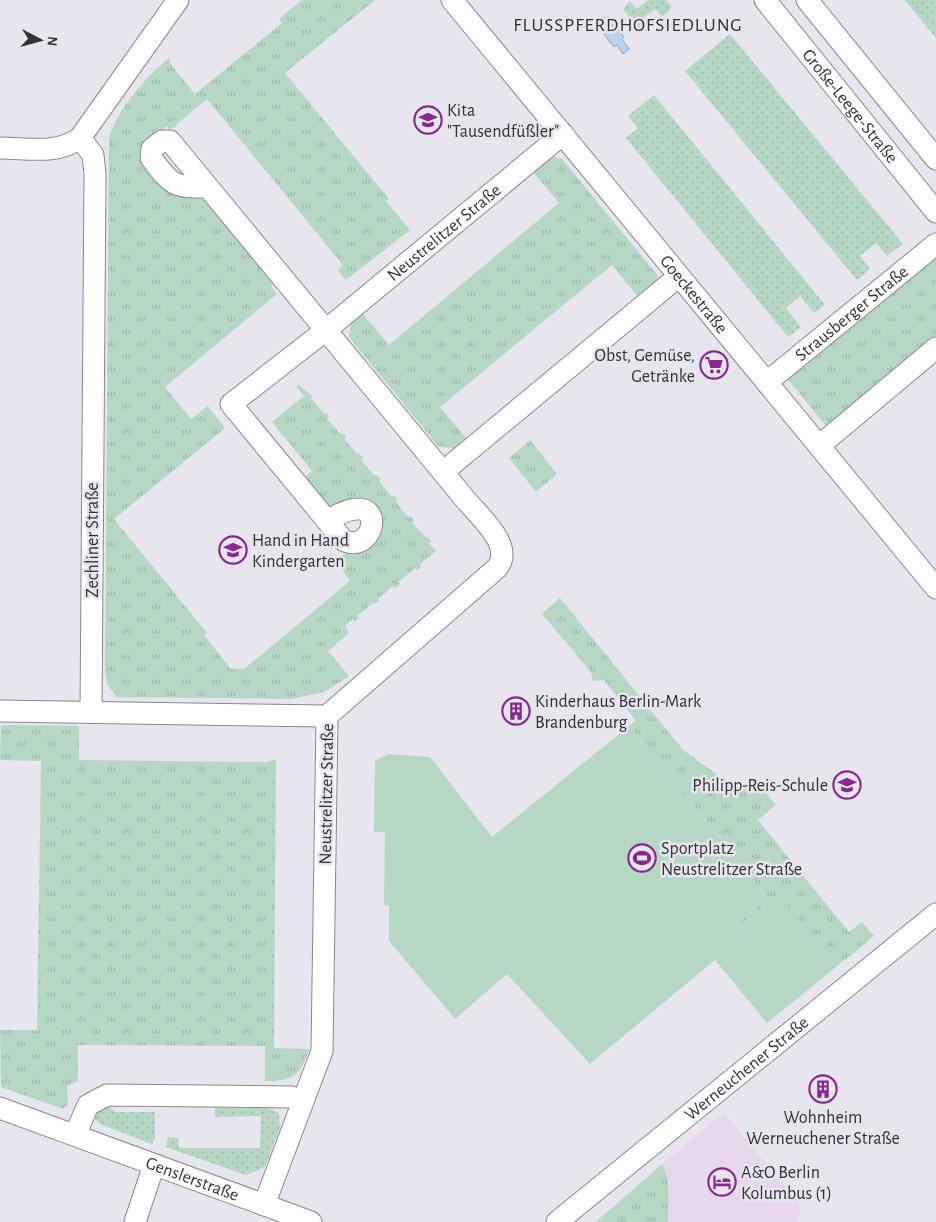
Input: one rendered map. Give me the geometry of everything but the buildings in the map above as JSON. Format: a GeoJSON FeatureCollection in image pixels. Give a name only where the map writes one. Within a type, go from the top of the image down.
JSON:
{"type":"FeatureCollection","features":[{"type":"Feature","properties":{"kind":"street"},"geometry":{"type":"LineString","coordinates":[[0,148],[59,148],[69,146],[80,138],[124,79],[178,0]]}},
{"type":"Feature","properties":{"kind":"street","name":"Goeckestraße"},"geometry":{"type":"LineString","coordinates":[[452,0],[936,588]]}},
{"type":"Feature","properties":{"kind":"street","name":"Große-Leege-Straße"},"geometry":{"type":"LineString","coordinates":[[765,0],[936,212]]}},
{"type":"Feature","properties":{"kind":"street","name":"Große-Leege-Straße"},"geometry":{"type":"LineString","coordinates":[[807,0],[936,159]]}},
{"type":"Feature","properties":{"kind":"street","name":"Neustrelitzer Straße"},"geometry":{"type":"LineString","coordinates":[[327,521],[231,404],[326,330],[562,134]]}},
{"type":"Feature","properties":{"kind":"street","name":"Zechliner Straße"},"geometry":{"type":"LineString","coordinates":[[80,138],[93,155],[95,174],[91,712]]}},
{"type":"Feature","properties":{"kind":"street","name":"Neustrelitzer Straße"},"geometry":{"type":"LineString","coordinates":[[207,187],[443,472],[500,543],[503,555],[501,563],[326,716],[322,1051],[264,1205]]}},
{"type":"Feature","properties":{"kind":"street","name":"Strausberger Straße"},"geometry":{"type":"LineString","coordinates":[[767,382],[936,244]]}},
{"type":"Feature","properties":{"kind":"street"},"geometry":{"type":"LineString","coordinates":[[443,472],[679,276]]}},
{"type":"Feature","properties":{"kind":"street"},"geometry":{"type":"LineString","coordinates":[[819,446],[936,348]]}},
{"type":"Feature","properties":{"kind":"street"},"geometry":{"type":"LineString","coordinates":[[0,711],[326,716]]}},
{"type":"Feature","properties":{"kind":"street","name":"Werneuchener Straße"},"geometry":{"type":"LineString","coordinates":[[557,1222],[936,914]]}},
{"type":"Feature","properties":{"kind":"street"},"geometry":{"type":"LineString","coordinates":[[75,1135],[80,1119],[88,1106],[107,1095],[292,1096],[302,1101]]}},
{"type":"Feature","properties":{"kind":"street","name":"Genslerstraße"},"geometry":{"type":"LineString","coordinates":[[0,1108],[311,1222]]}},
{"type":"Feature","properties":{"kind":"street"},"geometry":{"type":"LineString","coordinates":[[135,1222],[154,1165]]}},
{"type":"Feature","properties":{"kind":"shaded area"},"geometry":{"type":"Polygon","coordinates":[[[724,1113],[802,1207],[797,1222],[668,1222],[669,1184],[662,1164],[724,1113]]]}},
{"type":"Feature","properties":{"kind":"green space"},"geometry":{"type":"Polygon","coordinates":[[[302,0],[375,0],[285,73],[389,199],[386,201],[410,230],[346,280],[338,270],[343,265],[207,99],[177,124],[176,127],[169,129],[167,126],[145,145],[186,195],[209,201],[276,281],[271,286],[277,294],[165,387],[191,419],[208,406],[225,428],[114,519],[207,633],[204,635],[231,669],[244,669],[350,581],[336,561],[347,552],[352,555],[355,554],[374,540],[373,504],[358,499],[327,506],[320,502],[301,480],[312,471],[272,422],[304,396],[297,387],[299,385],[312,396],[311,398],[324,414],[326,413],[329,416],[327,418],[340,434],[342,433],[346,437],[344,439],[363,458],[361,460],[375,476],[377,475],[381,479],[379,481],[392,497],[394,495],[397,500],[396,502],[408,517],[410,516],[414,520],[412,522],[426,538],[428,537],[431,541],[429,543],[436,551],[420,564],[421,567],[417,570],[415,568],[398,582],[400,584],[395,588],[393,586],[378,599],[380,601],[375,604],[373,603],[357,616],[359,618],[355,621],[353,619],[345,626],[349,633],[328,651],[349,676],[324,692],[291,699],[117,697],[107,684],[105,671],[109,138],[113,126],[126,104],[151,74],[170,57],[170,63],[195,94],[282,23],[279,19],[302,0]]]}},
{"type":"Feature","properties":{"kind":"green space"},"geometry":{"type":"Polygon","coordinates":[[[648,0],[666,0],[671,6],[669,11],[662,17],[655,9],[644,17],[650,25],[641,31],[623,9],[630,1],[637,9],[648,0]]]}},
{"type":"Feature","properties":{"kind":"green space"},"geometry":{"type":"Polygon","coordinates":[[[905,0],[936,0],[936,38],[905,0]]]}},
{"type":"Feature","properties":{"kind":"green space"},"geometry":{"type":"Polygon","coordinates":[[[730,34],[903,244],[887,256],[876,243],[860,256],[870,269],[857,280],[685,71],[730,34]]]}},
{"type":"Feature","properties":{"kind":"green space"},"geometry":{"type":"Polygon","coordinates":[[[654,95],[825,305],[814,313],[800,296],[786,308],[801,327],[788,337],[626,138],[638,128],[628,116],[654,95]]]}},
{"type":"Feature","properties":{"kind":"green space"},"geometry":{"type":"Polygon","coordinates":[[[553,157],[562,159],[658,276],[655,284],[638,297],[612,265],[440,407],[466,438],[453,449],[438,446],[349,337],[351,324],[363,314],[389,345],[559,203],[533,172],[553,157]]]}},
{"type":"Feature","properties":{"kind":"green space"},"geometry":{"type":"Polygon","coordinates":[[[936,256],[936,336],[826,426],[787,378],[936,256]]]}},
{"type":"Feature","properties":{"kind":"green space"},"geometry":{"type":"Polygon","coordinates":[[[530,440],[557,474],[536,492],[509,458],[530,440]]]}},
{"type":"Feature","properties":{"kind":"green space"},"geometry":{"type":"Polygon","coordinates":[[[560,598],[683,750],[741,792],[756,781],[776,805],[758,820],[849,932],[862,922],[874,936],[836,967],[785,904],[746,935],[737,923],[767,898],[629,726],[636,721],[604,680],[593,681],[591,672],[542,614],[560,598]]]}},
{"type":"Feature","properties":{"kind":"green space"},"geometry":{"type":"Polygon","coordinates":[[[1,725],[79,726],[79,760],[267,762],[276,759],[274,1048],[309,1049],[299,1071],[283,1080],[265,1081],[265,1046],[78,1045],[78,1081],[67,1086],[68,1104],[63,1109],[1,1087],[0,1030],[37,1030],[41,761],[0,760],[1,725]]]}},
{"type":"Feature","properties":{"kind":"green space"},"geometry":{"type":"Polygon","coordinates":[[[629,726],[767,898],[737,923],[746,935],[785,903],[836,967],[767,1023],[715,960],[590,1064],[507,974],[455,1019],[389,941],[389,906],[384,905],[385,832],[374,832],[375,761],[388,754],[430,757],[492,837],[629,726]]]}},
{"type":"Feature","properties":{"kind":"green space"},"geometry":{"type":"Polygon","coordinates":[[[109,1101],[110,1108],[115,1112],[155,1112],[155,1137],[152,1144],[100,1124],[90,1117],[109,1101]]]}},
{"type":"Feature","properties":{"kind":"green space"},"geometry":{"type":"Polygon","coordinates":[[[215,1108],[267,1108],[279,1113],[280,1128],[265,1167],[246,1175],[166,1147],[168,1137],[178,1138],[179,1148],[260,1148],[261,1116],[215,1117],[215,1108]]]}},
{"type":"Feature","properties":{"kind":"green space"},"geometry":{"type":"Polygon","coordinates":[[[662,1164],[668,1185],[668,1222],[596,1222],[662,1164]]]}},
{"type":"Feature","properties":{"kind":"water"},"geometry":{"type":"Polygon","coordinates":[[[604,17],[611,26],[614,24],[624,37],[622,39],[629,49],[623,54],[617,45],[614,47],[603,33],[605,31],[598,22],[604,17]]]}},
{"type":"Feature","properties":{"kind":"place","name":"Kita \"Tausendfüßler\""},"geometry":{"type":"Point","coordinates":[428,120]}},
{"type":"Feature","properties":{"kind":"place","name":"Obst, Gemüse, Getränke"},"geometry":{"type":"Point","coordinates":[714,365]}},
{"type":"Feature","properties":{"kind":"place","name":"Hand in Hand Kindergarten"},"geometry":{"type":"Point","coordinates":[233,550]}},
{"type":"Feature","properties":{"kind":"place","name":"Kinderhaus Berlin-Mark Brandenburg"},"geometry":{"type":"Point","coordinates":[516,711]}},
{"type":"Feature","properties":{"kind":"place","name":"Philipp-Reis-Schule"},"geometry":{"type":"Point","coordinates":[847,785]}},
{"type":"Feature","properties":{"kind":"place","name":"Sportplatz Neustrelitzer Straße"},"geometry":{"type":"Point","coordinates":[642,858]}},
{"type":"Feature","properties":{"kind":"place","name":"Wohnheim Werneuchener Straße"},"geometry":{"type":"Point","coordinates":[823,1089]}},
{"type":"Feature","properties":{"kind":"place","name":"A&O Berlin Kolumbus (1)"},"geometry":{"type":"Point","coordinates":[722,1182]}},
{"type":"Feature","properties":{"kind":"district","name":"FLUSSPFERDHOFSIEDLUNG"},"geometry":{"type":"Point","coordinates":[628,24]}}]}
